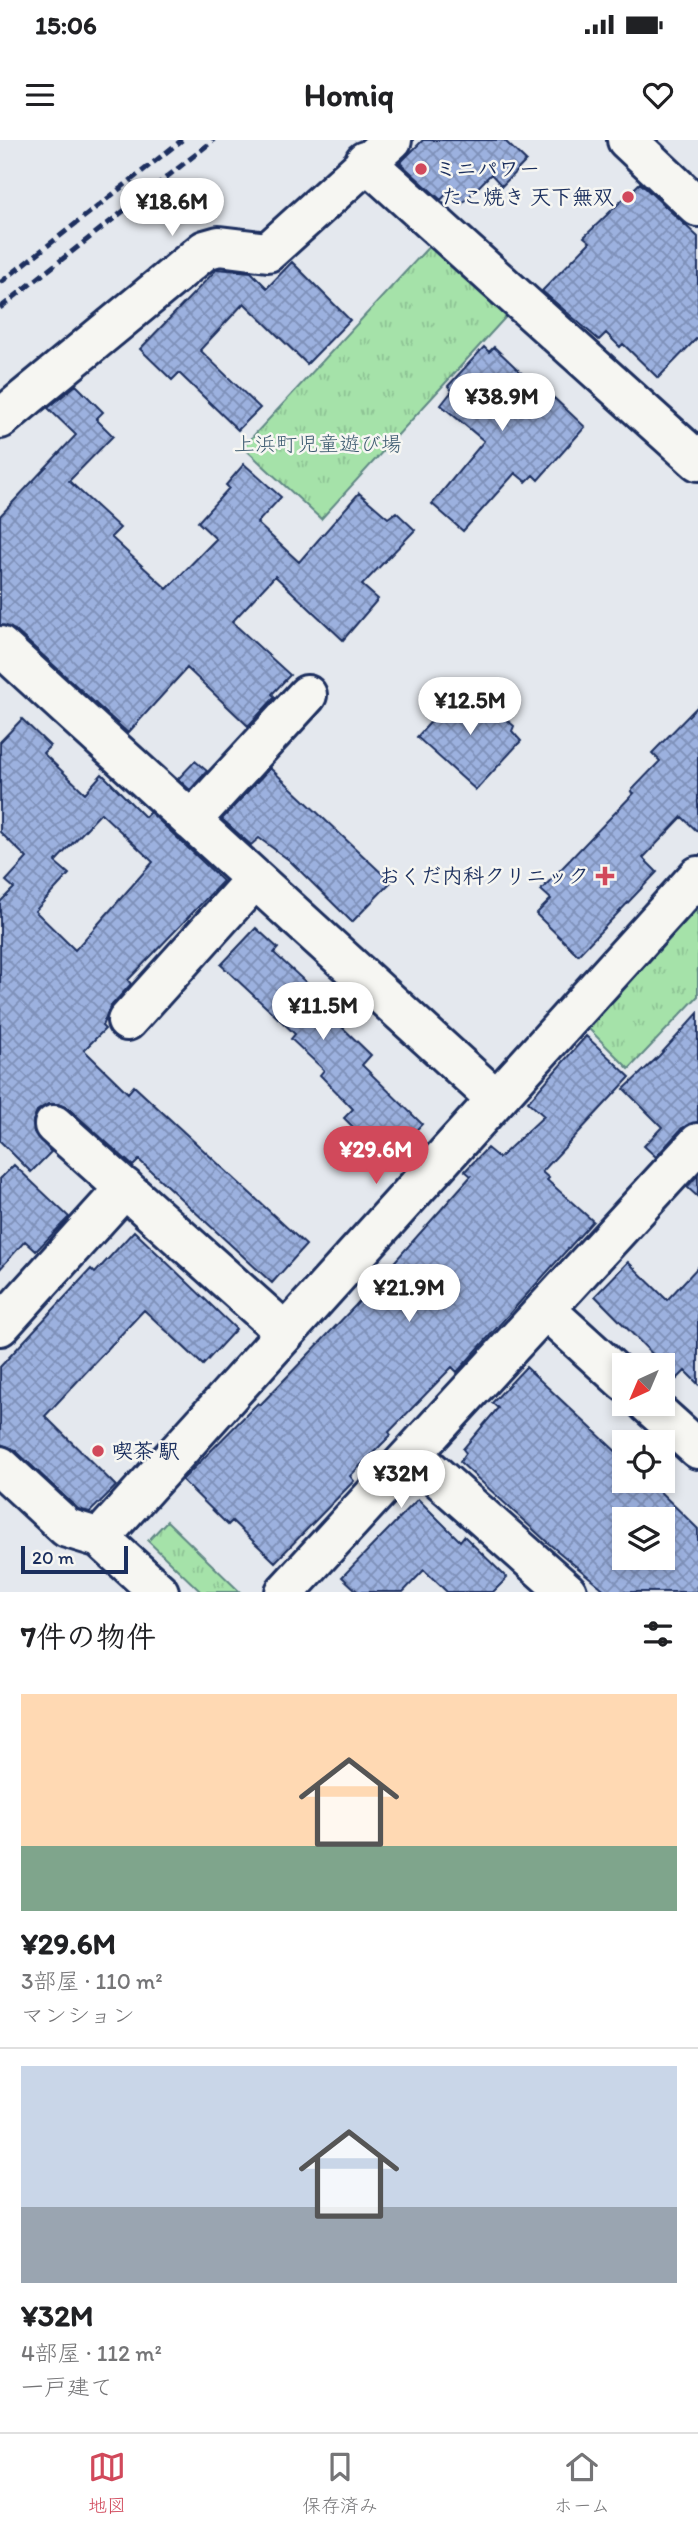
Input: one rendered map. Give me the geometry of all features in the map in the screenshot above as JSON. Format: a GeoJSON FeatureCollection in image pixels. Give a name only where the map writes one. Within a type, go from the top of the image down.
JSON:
{"type":"FeatureCollection","features":[{"type":"Feature","properties":{"kind":"street"},"geometry":{"type":"LineString","coordinates":[[627,140],[698,206]]}},
{"type":"Feature","properties":{"kind":"street"},"geometry":{"type":"LineString","coordinates":[[0,419],[205,250],[219,246],[268,253],[379,151],[698,461]]}},
{"type":"Feature","properties":{"kind":"street"},"geometry":{"type":"LineString","coordinates":[[0,646],[496,1099]]}},
{"type":"Feature","properties":{"kind":"street"},"geometry":{"type":"LineString","coordinates":[[191,821],[307,695]]}},
{"type":"Feature","properties":{"kind":"street"},"geometry":{"type":"LineString","coordinates":[[100,1538],[698,876]]}},
{"type":"Feature","properties":{"kind":"street"},"geometry":{"type":"LineString","coordinates":[[127,1021],[255,878]]}},
{"type":"Feature","properties":{"kind":"street"},"geometry":{"type":"LineString","coordinates":[[54,1125],[285,1332]]}},
{"type":"Feature","properties":{"kind":"street"},"geometry":{"type":"LineString","coordinates":[[300,1587],[412,1454],[698,1143]]}},
{"type":"Feature","properties":{"kind":"street"},"geometry":{"type":"LineString","coordinates":[[0,1326],[125,1188]]}},
{"type":"Feature","properties":{"kind":"street"},"geometry":{"type":"LineString","coordinates":[[545,1309],[612,1370]]}},
{"type":"Feature","properties":{"kind":"street"},"geometry":{"type":"LineString","coordinates":[[661,1416],[698,1449]]}},
{"type":"Feature","properties":{"kind":"street"},"geometry":{"type":"LineString","coordinates":[[412,1454],[567,1592]]}},
{"type":"Feature","properties":{"kind":"street"},"geometry":{"type":"LineString","coordinates":[[0,1466],[67,1528],[100,1538],[159,1592]]}},
{"type":"Feature","properties":{"kind":"green space","name":"上浜町児童遊び場"},"geometry":{"type":"Polygon","coordinates":[[[434,241],[513,309],[321,519],[243,447],[434,241]]]}},
{"type":"Feature","properties":{"kind":"green space"},"geometry":{"type":"Polygon","coordinates":[[[698,908],[698,996],[629,1069],[588,1028],[698,908]]]}},
{"type":"Feature","properties":{"kind":"green space"},"geometry":{"type":"Polygon","coordinates":[[[167,1521],[240,1592],[201,1592],[148,1541],[167,1521]]]}},
{"type":"Feature","properties":{"kind":"building"},"geometry":{"type":"Polygon","coordinates":[[[423,140],[504,140],[526,161],[502,186],[491,174],[462,204],[449,191],[441,200],[400,163],[423,140]]]}},
{"type":"Feature","properties":{"kind":"building"},"geometry":{"type":"Polygon","coordinates":[[[640,183],[698,237],[698,337],[658,378],[623,344],[620,347],[606,333],[599,340],[542,291],[590,242],[584,237],[640,183]]]}},
{"type":"Feature","properties":{"kind":"building"},"geometry":{"type":"Polygon","coordinates":[[[292,262],[350,320],[307,364],[244,303],[200,350],[260,408],[238,430],[179,373],[172,380],[140,349],[217,269],[251,272],[267,288],[292,262]]]}},
{"type":"Feature","properties":{"kind":"building"},"geometry":{"type":"Polygon","coordinates":[[[484,347],[489,352],[494,347],[551,401],[554,398],[585,427],[538,480],[533,475],[526,482],[515,473],[463,531],[432,504],[484,441],[441,405],[452,391],[448,386],[484,347]]]}},
{"type":"Feature","properties":{"kind":"building"},"geometry":{"type":"Polygon","coordinates":[[[76,385],[103,412],[96,419],[113,436],[69,481],[120,528],[111,537],[167,589],[216,539],[198,522],[229,488],[226,485],[244,464],[281,497],[257,523],[299,562],[359,493],[388,518],[396,512],[415,530],[362,585],[378,599],[343,640],[275,576],[232,622],[290,675],[272,694],[275,697],[248,726],[187,668],[128,733],[15,630],[0,625],[0,516],[76,435],[48,408],[76,385]]]}},
{"type":"Feature","properties":{"kind":"building"},"geometry":{"type":"Polygon","coordinates":[[[465,684],[514,726],[512,731],[521,741],[476,790],[417,737],[465,684]]]}},
{"type":"Feature","properties":{"kind":"building"},"geometry":{"type":"Polygon","coordinates":[[[698,706],[698,832],[682,817],[643,858],[657,872],[578,955],[536,914],[551,899],[541,890],[634,793],[631,791],[660,761],[652,753],[698,706]]]}},
{"type":"Feature","properties":{"kind":"building"},"geometry":{"type":"Polygon","coordinates":[[[22,719],[50,746],[43,753],[85,793],[102,774],[145,817],[150,812],[223,881],[128,980],[131,984],[110,1007],[102,1026],[105,1029],[84,1050],[128,1093],[134,1086],[306,1245],[272,1283],[139,1160],[133,1166],[68,1108],[48,1104],[37,1111],[33,1121],[34,1132],[51,1152],[31,1172],[0,1141],[0,902],[14,888],[6,881],[27,858],[0,832],[0,742],[22,719]],[[101,813],[55,862],[69,874],[35,911],[75,950],[153,862],[101,813]]]}},
{"type":"Feature","properties":{"kind":"building"},"geometry":{"type":"Polygon","coordinates":[[[195,761],[207,771],[190,790],[178,779],[195,761]]]}},
{"type":"Feature","properties":{"kind":"building"},"geometry":{"type":"Polygon","coordinates":[[[270,768],[391,882],[352,922],[289,860],[259,838],[251,845],[222,819],[270,768]]]}},
{"type":"Feature","properties":{"kind":"building"},"geometry":{"type":"Polygon","coordinates":[[[256,928],[278,948],[274,953],[349,1022],[343,1028],[371,1055],[362,1065],[422,1124],[396,1151],[390,1145],[381,1155],[344,1118],[353,1109],[320,1075],[324,1070],[291,1039],[295,1034],[221,965],[256,928]]]}},
{"type":"Feature","properties":{"kind":"building"},"geometry":{"type":"Polygon","coordinates":[[[698,1013],[698,1122],[682,1128],[656,1157],[644,1146],[662,1127],[624,1089],[698,1013]]]}},
{"type":"Feature","properties":{"kind":"building"},"geometry":{"type":"Polygon","coordinates":[[[586,1036],[630,1077],[542,1172],[549,1178],[547,1180],[593,1221],[457,1372],[452,1367],[389,1432],[391,1435],[350,1476],[354,1481],[275,1562],[232,1521],[228,1525],[182,1480],[258,1403],[260,1405],[355,1306],[471,1176],[465,1171],[487,1148],[499,1158],[544,1116],[528,1102],[586,1036]]]}},
{"type":"Feature","properties":{"kind":"building"},"geometry":{"type":"Polygon","coordinates":[[[14,1165],[69,1217],[36,1251],[25,1241],[0,1269],[0,1179],[14,1165]]]}},
{"type":"Feature","properties":{"kind":"building"},"geometry":{"type":"Polygon","coordinates":[[[698,1175],[698,1197],[687,1187],[698,1175]]]}},
{"type":"Feature","properties":{"kind":"building"},"geometry":{"type":"Polygon","coordinates":[[[134,1231],[236,1329],[203,1365],[144,1310],[45,1416],[116,1486],[90,1512],[78,1509],[15,1450],[0,1444],[0,1367],[91,1269],[95,1273],[134,1231]]]}},
{"type":"Feature","properties":{"kind":"building"},"geometry":{"type":"Polygon","coordinates":[[[628,1262],[667,1300],[698,1267],[698,1384],[685,1371],[677,1379],[676,1353],[651,1353],[595,1296],[628,1262]]]}},
{"type":"Feature","properties":{"kind":"building"},"geometry":{"type":"Polygon","coordinates":[[[526,1367],[612,1448],[612,1493],[661,1493],[698,1529],[698,1592],[607,1592],[548,1543],[460,1462],[466,1453],[463,1449],[498,1408],[492,1403],[526,1367]]]}},
{"type":"Feature","properties":{"kind":"building"},"geometry":{"type":"Polygon","coordinates":[[[418,1499],[460,1541],[464,1536],[507,1578],[493,1592],[447,1592],[424,1570],[403,1592],[358,1592],[342,1577],[418,1499]]]}},
{"type":"Feature","properties":{"kind":"railway"},"geometry":{"type":"LineString","coordinates":[[0,283],[182,140]]}},
{"type":"Feature","properties":{"kind":"railway"},"geometry":{"type":"LineString","coordinates":[[0,308],[214,140]]}},
{"type":"Feature","properties":{"kind":"place","name":"ミニパワー"},"geometry":{"type":"Point","coordinates":[421,169]}},
{"type":"Feature","properties":{"kind":"place","name":"たこ焼き 天下無双"},"geometry":{"type":"Point","coordinates":[628,197]}},
{"type":"Feature","properties":{"kind":"place","name":"おくだ内科クリニック"},"geometry":{"type":"Point","coordinates":[605,876]}},
{"type":"Feature","properties":{"kind":"place","name":"喫茶 駅"},"geometry":{"type":"Point","coordinates":[98,1451]}}]}
